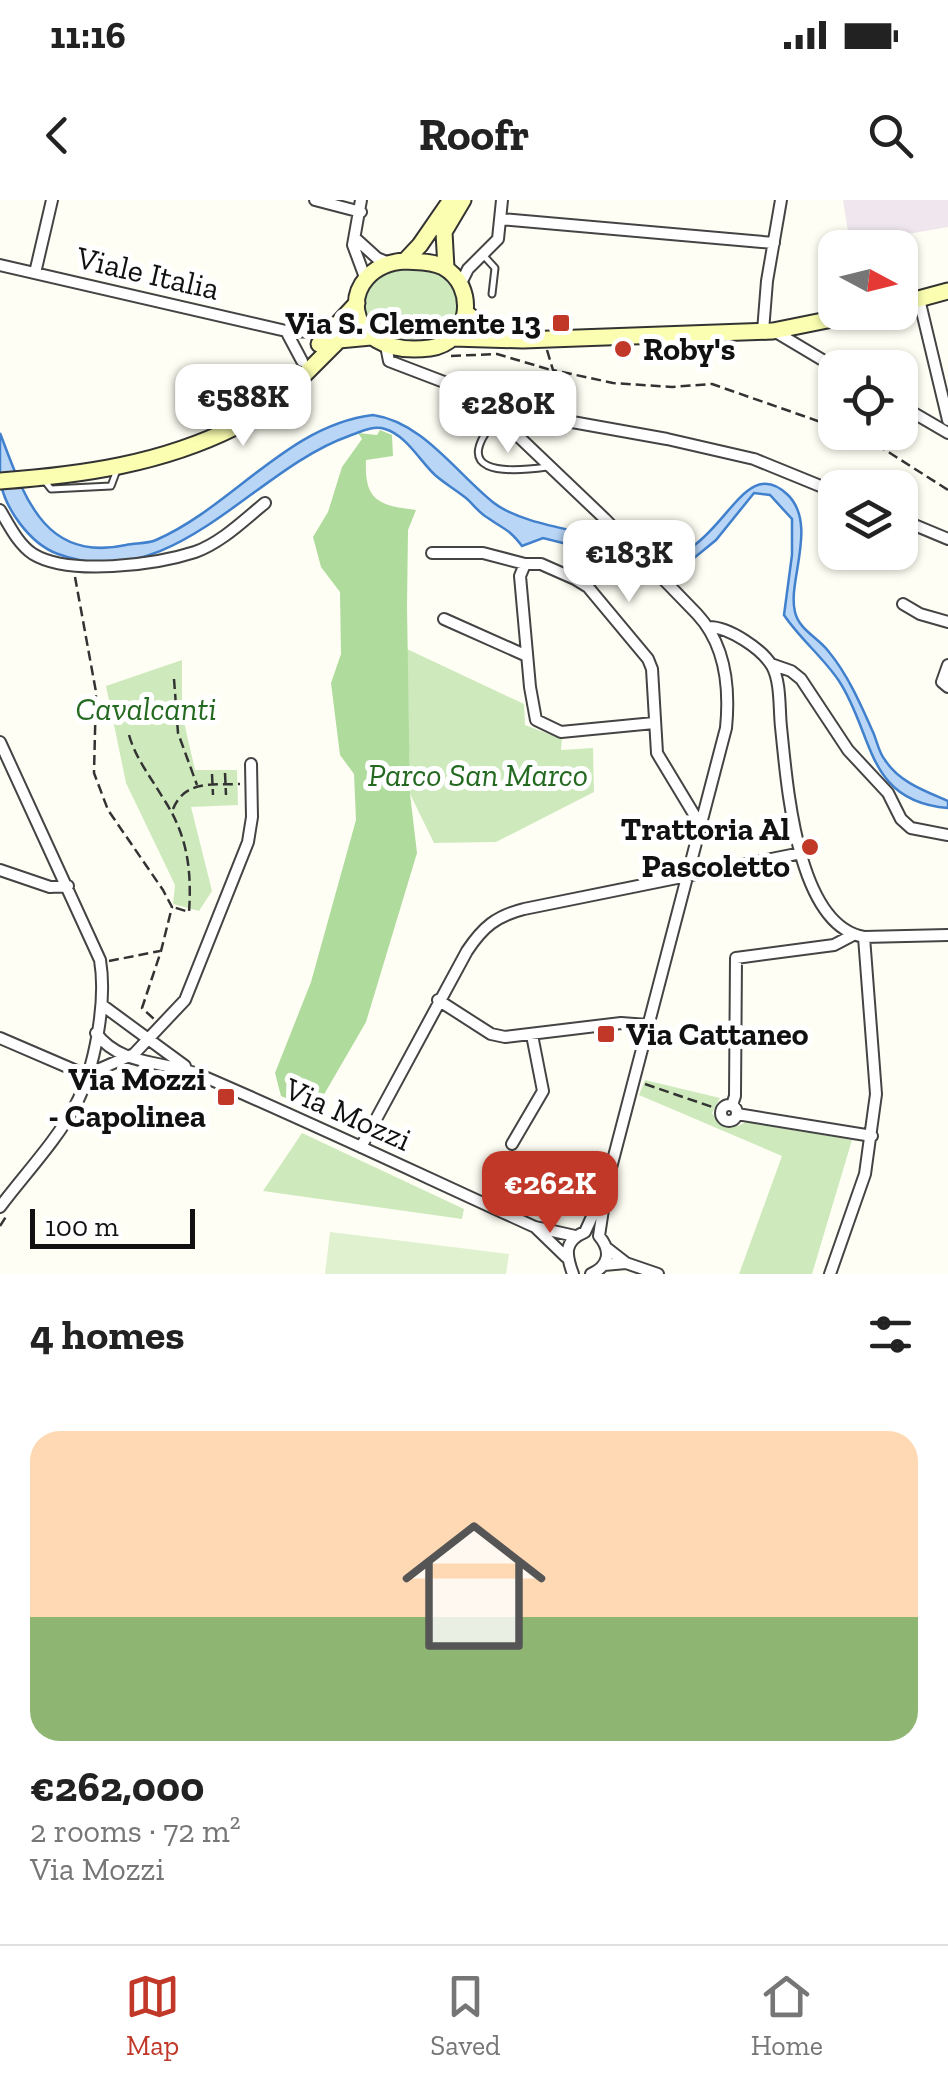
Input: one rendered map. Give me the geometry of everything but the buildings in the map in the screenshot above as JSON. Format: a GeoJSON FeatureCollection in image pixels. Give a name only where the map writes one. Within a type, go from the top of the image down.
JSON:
{"type":"FeatureCollection","features":[{"type":"Feature","properties":{"kind":"main road"},"geometry":{"type":"LineString","coordinates":[[276,397],[280,384],[357,303],[366,280],[376,269],[397,262],[420,246],[451,200]]}},
{"type":"Feature","properties":{"kind":"main road"},"geometry":{"type":"LineString","coordinates":[[446,268],[444,232],[463,200]]}},
{"type":"Feature","properties":{"kind":"main road"},"geometry":{"type":"LineString","coordinates":[[397,262],[430,262],[446,268],[461,284],[466,312],[452,338]]}},
{"type":"Feature","properties":{"kind":"main road"},"geometry":{"type":"LineString","coordinates":[[919,299],[948,291]]}},
{"type":"Feature","properties":{"kind":"main road"},"geometry":{"type":"LineString","coordinates":[[357,303],[361,325],[379,342]]}},
{"type":"Feature","properties":{"kind":"main road"},"geometry":{"type":"LineString","coordinates":[[466,312],[498,338]]}},
{"type":"Feature","properties":{"kind":"main road"},"geometry":{"type":"LineString","coordinates":[[0,481],[126,467],[239,426],[287,392],[338,340],[432,348],[452,338],[544,339],[768,331],[818,321]]}},
{"type":"Feature","properties":{"kind":"street"},"geometry":{"type":"LineString","coordinates":[[35,274],[52,200]]}},
{"type":"Feature","properties":{"kind":"street"},"geometry":{"type":"LineString","coordinates":[[316,200],[361,206],[355,254],[366,280]]}},
{"type":"Feature","properties":{"kind":"street"},"geometry":{"type":"LineString","coordinates":[[461,284],[468,269],[498,238],[502,200]]}},
{"type":"Feature","properties":{"kind":"street"},"geometry":{"type":"LineString","coordinates":[[782,200],[774,243],[768,331],[818,358]]}},
{"type":"Feature","properties":{"kind":"street"},"geometry":{"type":"LineString","coordinates":[[501,219],[774,243]]}},
{"type":"Feature","properties":{"kind":"street"},"geometry":{"type":"LineString","coordinates":[[354,238],[377,258],[397,262]]}},
{"type":"Feature","properties":{"kind":"street","name":"Viale Italia"},"geometry":{"type":"LineString","coordinates":[[0,265],[286,331],[332,332]]}},
{"type":"Feature","properties":{"kind":"street"},"geometry":{"type":"LineString","coordinates":[[919,299],[948,420]]}},
{"type":"Feature","properties":{"kind":"street"},"geometry":{"type":"LineString","coordinates":[[286,331],[302,361]]}},
{"type":"Feature","properties":{"kind":"street"},"geometry":{"type":"LineString","coordinates":[[379,342],[390,360],[444,382],[498,418],[605,519],[709,627],[724,663],[729,696],[726,728],[607,1183],[600,1236],[608,1250],[626,1264]]}},
{"type":"Feature","properties":{"kind":"street"},"geometry":{"type":"LineString","coordinates":[[498,418],[522,412],[667,440],[754,460],[818,485]]}},
{"type":"Feature","properties":{"kind":"street"},"geometry":{"type":"LineString","coordinates":[[918,416],[948,433]]}},
{"type":"Feature","properties":{"kind":"street"},"geometry":{"type":"LineString","coordinates":[[0,510],[25,547],[73,567],[151,561],[197,552],[265,503]]}},
{"type":"Feature","properties":{"kind":"street"},"geometry":{"type":"LineString","coordinates":[[918,527],[948,540]]}},
{"type":"Feature","properties":{"kind":"street"},"geometry":{"type":"LineString","coordinates":[[432,553],[482,552],[525,564],[541,564],[588,587],[642,650],[652,670],[657,753],[702,826]]}},
{"type":"Feature","properties":{"kind":"street"},"geometry":{"type":"LineString","coordinates":[[525,564],[520,576],[536,720],[562,732],[654,723]]}},
{"type":"Feature","properties":{"kind":"street"},"geometry":{"type":"LineString","coordinates":[[903,604],[948,622]]}},
{"type":"Feature","properties":{"kind":"street"},"geometry":{"type":"LineString","coordinates":[[444,619],[527,656]]}},
{"type":"Feature","properties":{"kind":"street"},"geometry":{"type":"LineString","coordinates":[[709,627],[730,629],[771,664],[791,670],[910,828],[948,834]]}},
{"type":"Feature","properties":{"kind":"street"},"geometry":{"type":"LineString","coordinates":[[771,664],[801,854],[820,904],[834,923],[858,936]]}},
{"type":"Feature","properties":{"kind":"street"},"geometry":{"type":"LineString","coordinates":[[948,665],[942,682],[948,687]]}},
{"type":"Feature","properties":{"kind":"street"},"geometry":{"type":"LineString","coordinates":[[0,742],[68,886],[100,960],[104,982],[96,1033],[74,1107],[0,1207]]}},
{"type":"Feature","properties":{"kind":"street"},"geometry":{"type":"LineString","coordinates":[[0,1038],[86,1074],[126,1058],[185,1000],[248,842],[252,764]]}},
{"type":"Feature","properties":{"kind":"street"},"geometry":{"type":"LineString","coordinates":[[361,1147],[438,1000],[480,930],[507,914],[801,854]]}},
{"type":"Feature","properties":{"kind":"street"},"geometry":{"type":"LineString","coordinates":[[0,870],[50,887],[68,886]]}},
{"type":"Feature","properties":{"kind":"street"},"geometry":{"type":"LineString","coordinates":[[872,1136],[730,1110],[735,1096],[736,958],[834,945],[858,936],[948,935]]}},
{"type":"Feature","properties":{"kind":"street"},"geometry":{"type":"LineString","coordinates":[[830,1274],[865,1174],[876,1094],[858,936]]}},
{"type":"Feature","properties":{"kind":"street"},"geometry":{"type":"LineString","coordinates":[[438,1000],[491,1034],[505,1037],[621,1023],[648,1025]]}},
{"type":"Feature","properties":{"kind":"street","name":"Via Mozzi"},"geometry":{"type":"LineString","coordinates":[[102,1005],[194,1072],[535,1227]]}},
{"type":"Feature","properties":{"kind":"street","name":"Via Mozzi"},"geometry":{"type":"LineString","coordinates":[[96,1033],[104,1044],[126,1058],[194,1072]]}},
{"type":"Feature","properties":{"kind":"street"},"geometry":{"type":"LineString","coordinates":[[512,1144],[542,1090],[532,1034]]}},
{"type":"Feature","properties":{"kind":"street"},"geometry":{"type":"LineString","coordinates":[[570,1265],[568,1245],[580,1234],[607,1183]]}},
{"type":"Feature","properties":{"kind":"street"},"geometry":{"type":"LineString","coordinates":[[535,1227],[600,1236]]}},
{"type":"Feature","properties":{"kind":"street"},"geometry":{"type":"LineString","coordinates":[[535,1227],[575,1270],[591,1274],[604,1265],[626,1264],[658,1274]]}},
{"type":"Feature","properties":{"kind":"street"},"geometry":{"type":"LineString","coordinates":[[604,1265],[608,1250]]}},
{"type":"Feature","properties":{"kind":"lane"},"geometry":{"type":"LineString","coordinates":[[482,254],[495,268],[492,294]]}},
{"type":"Feature","properties":{"kind":"lane"},"geometry":{"type":"LineString","coordinates":[[498,418],[479,444],[484,463],[508,472],[547,467]]}},
{"type":"Feature","properties":{"kind":"path"},"geometry":{"type":"LineString","coordinates":[[544,339],[552,370],[613,384],[712,384],[818,422]]}},
{"type":"Feature","properties":{"kind":"path"},"geometry":{"type":"LineString","coordinates":[[885,450],[948,490]]}},
{"type":"Feature","properties":{"kind":"path"},"geometry":{"type":"LineString","coordinates":[[73,567],[96,692],[94,773],[108,810],[172,907],[142,1008],[160,1024]]}},
{"type":"Feature","properties":{"kind":"path"},"geometry":{"type":"LineString","coordinates":[[174,679],[178,733],[197,785]]}},
{"type":"Feature","properties":{"kind":"path"},"geometry":{"type":"LineString","coordinates":[[129,735],[188,848],[189,912],[172,907]]}},
{"type":"Feature","properties":{"kind":"path"},"geometry":{"type":"LineString","coordinates":[[225,773],[226,795]]}},
{"type":"Feature","properties":{"kind":"path"},"geometry":{"type":"LineString","coordinates":[[212,774],[213,795]]}},
{"type":"Feature","properties":{"kind":"path"},"geometry":{"type":"LineString","coordinates":[[172,812],[182,793],[197,785],[240,784]]}},
{"type":"Feature","properties":{"kind":"path"},"geometry":{"type":"LineString","coordinates":[[107,962],[162,951]]}},
{"type":"Feature","properties":{"kind":"path"},"geometry":{"type":"LineString","coordinates":[[635,1078],[686,1100],[730,1110]]}},
{"type":"Feature","properties":{"kind":"shaded area"},"geometry":{"type":"Polygon","coordinates":[[[843,200],[948,200],[948,227],[918,232],[848,230],[843,200]]]}},
{"type":"Feature","properties":{"kind":"green space"},"geometry":{"type":"Polygon","coordinates":[[[432,270],[442,274],[456,290],[459,310],[452,329],[432,340],[397,342],[383,337],[366,313],[365,295],[369,287],[390,272],[432,270]]]}},
{"type":"Feature","properties":{"kind":"green space"},"geometry":{"type":"Polygon","coordinates":[[[380,430],[392,435],[393,456],[366,460],[371,493],[384,503],[416,510],[408,530],[407,606],[410,794],[417,853],[366,1022],[315,1110],[281,1096],[275,1073],[311,982],[356,820],[354,774],[340,755],[331,683],[341,654],[340,592],[321,567],[313,537],[328,512],[342,467],[362,439],[358,433],[377,435],[380,430]]]}},
{"type":"Feature","properties":{"kind":"green space","name":"Parco San Marco"},"geometry":{"type":"Polygon","coordinates":[[[407,649],[524,704],[525,725],[562,739],[561,750],[593,748],[594,792],[496,842],[434,843],[410,794],[407,649]]]}},
{"type":"Feature","properties":{"kind":"green space","name":"Cavalcanti"},"geometry":{"type":"Polygon","coordinates":[[[182,660],[182,713],[195,770],[237,770],[238,805],[191,807],[212,891],[199,911],[173,904],[175,885],[126,783],[106,686],[182,660]]]}},
{"type":"Feature","properties":{"kind":"green space"},"geometry":{"type":"Polygon","coordinates":[[[645,1080],[720,1098],[712,1113],[721,1124],[738,1126],[746,1122],[852,1140],[812,1274],[739,1274],[782,1156],[639,1095],[645,1080]]]}},
{"type":"Feature","properties":{"kind":"green space"},"geometry":{"type":"Polygon","coordinates":[[[302,1133],[464,1209],[462,1219],[263,1191],[302,1133]]]}},
{"type":"Feature","properties":{"kind":"green space"},"geometry":{"type":"Polygon","coordinates":[[[330,1232],[509,1254],[506,1274],[325,1274],[330,1232]]]}},
{"type":"Feature","properties":{"kind":"water"},"geometry":{"type":"Polygon","coordinates":[[[373,415],[424,438],[505,510],[653,556],[676,555],[695,544],[741,496],[756,486],[771,484],[788,495],[801,522],[794,600],[797,618],[842,670],[891,768],[913,785],[948,801],[948,808],[921,803],[901,793],[886,779],[839,681],[784,615],[792,519],[770,495],[754,493],[716,540],[677,567],[543,538],[522,546],[435,475],[400,437],[385,429],[349,436],[313,453],[175,545],[138,558],[99,563],[48,549],[28,534],[2,490],[0,433],[29,501],[56,534],[75,544],[98,548],[149,542],[184,526],[314,434],[373,415]]]}},
{"type":"Feature","properties":{"kind":"place","name":"Via S. Clemente 13"},"geometry":{"type":"Point","coordinates":[561,323]}},
{"type":"Feature","properties":{"kind":"place","name":"Roby's"},"geometry":{"type":"Point","coordinates":[623,349]}},
{"type":"Feature","properties":{"kind":"place","name":"Trattoria Al Pascoletto"},"geometry":{"type":"Point","coordinates":[810,847]}},
{"type":"Feature","properties":{"kind":"place","name":"Via Cattaneo"},"geometry":{"type":"Point","coordinates":[606,1034]}},
{"type":"Feature","properties":{"kind":"place","name":"Via Mozzi - Capolinea"},"geometry":{"type":"Point","coordinates":[226,1097]}}]}
